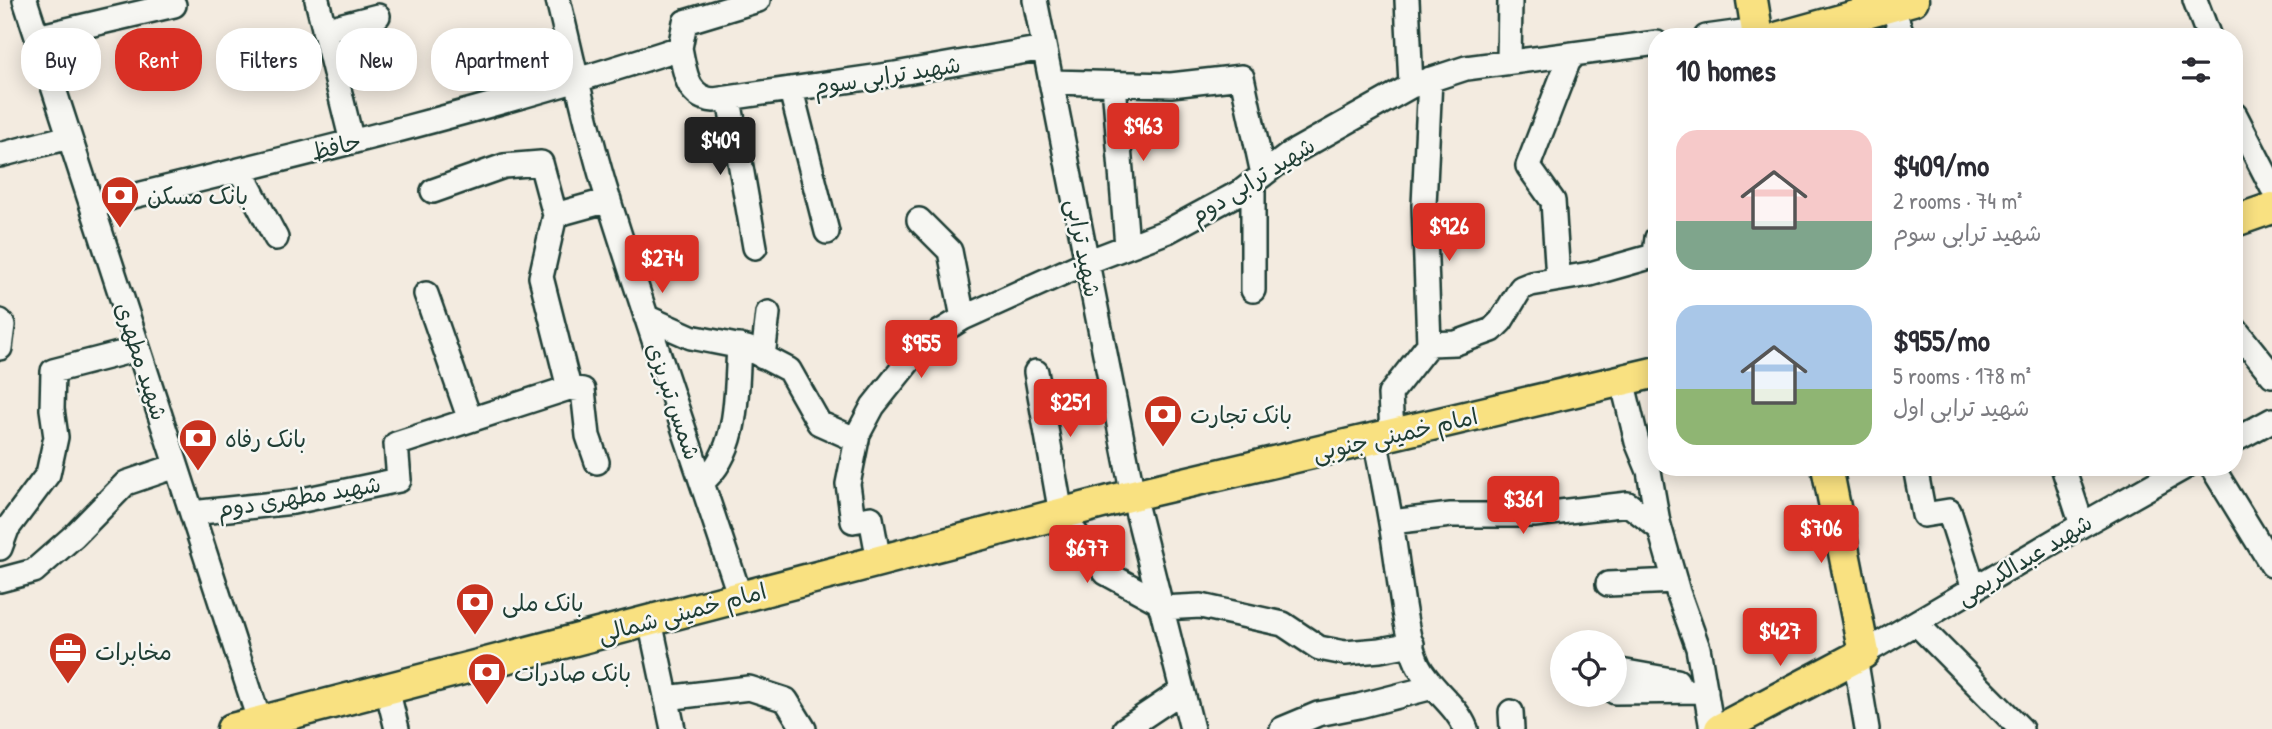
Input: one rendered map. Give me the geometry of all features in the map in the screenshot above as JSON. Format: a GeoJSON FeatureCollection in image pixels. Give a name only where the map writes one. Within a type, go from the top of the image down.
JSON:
{"type":"FeatureCollection","features":[{"type":"Feature","properties":{"kind":"main road"},"geometry":{"type":"LineString","coordinates":[[1752,0],[1762,28]]}},
{"type":"Feature","properties":{"kind":"main road"},"geometry":{"type":"LineString","coordinates":[[1795,28],[1903,3]]}},
{"type":"Feature","properties":{"kind":"main road"},"geometry":{"type":"LineString","coordinates":[[2243,218],[2272,208]]}},
{"type":"Feature","properties":{"kind":"main road","name":"امام خمینی جنوبی"},"geometry":{"type":"LineString","coordinates":[[1133,495],[1648,374]]}},
{"type":"Feature","properties":{"kind":"main road"},"geometry":{"type":"LineString","coordinates":[[1720,729],[1860,655],[1829,476]]}},
{"type":"Feature","properties":{"kind":"main road","name":"امام خمینی شمالی"},"geometry":{"type":"LineString","coordinates":[[251,727],[387,689],[1133,495]]}},
{"type":"Feature","properties":{"kind":"street","name":"شهید مطهری"},"geometry":{"type":"LineString","coordinates":[[25,0],[34,28]]}},
{"type":"Feature","properties":{"kind":"street"},"geometry":{"type":"LineString","coordinates":[[317,0],[352,142]]}},
{"type":"Feature","properties":{"kind":"street","name":"شمس تبریزی"},"geometry":{"type":"LineString","coordinates":[[558,0],[609,201],[740,597]]}},
{"type":"Feature","properties":{"kind":"street"},"geometry":{"type":"LineString","coordinates":[[680,48],[685,22],[758,0]]}},
{"type":"Feature","properties":{"kind":"street","name":"شهید ترابی"},"geometry":{"type":"LineString","coordinates":[[1035,0],[1133,495],[1192,729]]}},
{"type":"Feature","properties":{"kind":"street"},"geometry":{"type":"LineString","coordinates":[[1407,0],[1421,83],[1429,344],[1390,394],[1383,436],[1391,522],[1412,644],[1418,665],[1462,720],[1466,729]]}},
{"type":"Feature","properties":{"kind":"street"},"geometry":{"type":"LineString","coordinates":[[1509,62],[1510,0]]}},
{"type":"Feature","properties":{"kind":"street"},"geometry":{"type":"LineString","coordinates":[[2195,0],[2206,28]]}},
{"type":"Feature","properties":{"kind":"street"},"geometry":{"type":"LineString","coordinates":[[1903,3],[1903,28]]}},
{"type":"Feature","properties":{"kind":"street"},"geometry":{"type":"LineString","coordinates":[[76,28],[174,5]]}},
{"type":"Feature","properties":{"kind":"street"},"geometry":{"type":"LineString","coordinates":[[324,30],[378,16]]}},
{"type":"Feature","properties":{"kind":"street","name":"شهید ترابی دوم"},"geometry":{"type":"LineString","coordinates":[[879,561],[871,519],[853,521],[848,484],[857,440],[873,406],[924,342],[963,318],[1087,262],[1168,231],[1242,191],[1290,154],[1421,83],[1466,68],[1648,44]]}},
{"type":"Feature","properties":{"kind":"street","name":"حافظ"},"geometry":{"type":"LineString","coordinates":[[92,206],[352,142],[579,81],[680,48]]}},
{"type":"Feature","properties":{"kind":"street","name":"شهید ترابی سوم"},"geometry":{"type":"LineString","coordinates":[[680,48],[685,74],[693,91],[702,99],[729,99],[895,75],[1044,48]]}},
{"type":"Feature","properties":{"kind":"street"},"geometry":{"type":"LineString","coordinates":[[1558,279],[1553,201],[1528,166],[1567,62],[1575,54]]}},
{"type":"Feature","properties":{"kind":"street"},"geometry":{"type":"LineString","coordinates":[[1051,82],[1171,85],[1242,77],[1258,178],[1253,290]]}},
{"type":"Feature","properties":{"kind":"street"},"geometry":{"type":"LineString","coordinates":[[1114,84],[1127,246]]}},
{"type":"Feature","properties":{"kind":"street"},"geometry":{"type":"LineString","coordinates":[[792,90],[827,232]]}},
{"type":"Feature","properties":{"kind":"street","name":"شهید مطهری"},"geometry":{"type":"LineString","coordinates":[[54,91],[192,513],[251,727]]}},
{"type":"Feature","properties":{"kind":"street"},"geometry":{"type":"LineString","coordinates":[[729,99],[755,247]]}},
{"type":"Feature","properties":{"kind":"street"},"geometry":{"type":"LineString","coordinates":[[2243,131],[2272,187]]}},
{"type":"Feature","properties":{"kind":"street"},"geometry":{"type":"LineString","coordinates":[[0,155],[69,137]]}},
{"type":"Feature","properties":{"kind":"street"},"geometry":{"type":"LineString","coordinates":[[433,191],[505,166],[541,163],[555,215],[541,278],[569,388],[583,390],[588,436],[597,462]]}},
{"type":"Feature","properties":{"kind":"street"},"geometry":{"type":"LineString","coordinates":[[240,170],[276,238]]}},
{"type":"Feature","properties":{"kind":"street"},"geometry":{"type":"LineString","coordinates":[[555,215],[609,201]]}},
{"type":"Feature","properties":{"kind":"street"},"geometry":{"type":"LineString","coordinates":[[919,220],[950,251],[963,318]]}},
{"type":"Feature","properties":{"kind":"street"},"geometry":{"type":"LineString","coordinates":[[1429,344],[1456,343],[1492,330],[1501,321],[1521,288],[1531,284],[1590,274],[1648,258]]}},
{"type":"Feature","properties":{"kind":"street"},"geometry":{"type":"LineString","coordinates":[[426,294],[470,420]]}},
{"type":"Feature","properties":{"kind":"street"},"geometry":{"type":"LineString","coordinates":[[763,357],[768,313]]}},
{"type":"Feature","properties":{"kind":"street"},"geometry":{"type":"LineString","coordinates":[[646,317],[691,337],[747,348],[789,370],[819,423],[857,440]]}},
{"type":"Feature","properties":{"kind":"street"},"geometry":{"type":"LineString","coordinates":[[0,321],[4,325],[0,348]]}},
{"type":"Feature","properties":{"kind":"street"},"geometry":{"type":"LineString","coordinates":[[2243,339],[2272,375]]}},
{"type":"Feature","properties":{"kind":"street"},"geometry":{"type":"LineString","coordinates":[[702,482],[714,472],[728,444],[736,394],[739,346]]}},
{"type":"Feature","properties":{"kind":"street"},"geometry":{"type":"LineString","coordinates":[[0,548],[7,528],[48,474],[56,437],[52,409],[53,371],[138,349]]}},
{"type":"Feature","properties":{"kind":"street"},"geometry":{"type":"LineString","coordinates":[[1036,372],[1060,514],[1105,573],[1160,605],[1201,606],[1283,624],[1319,648],[1345,653],[1412,644]]}},
{"type":"Feature","properties":{"kind":"street"},"geometry":{"type":"LineString","coordinates":[[1622,380],[1637,442],[1648,471]]}},
{"type":"Feature","properties":{"kind":"street","name":"شهید مطهری دوم"},"geometry":{"type":"LineString","coordinates":[[192,513],[293,502],[399,480],[396,444],[569,388]]}},
{"type":"Feature","properties":{"kind":"street"},"geometry":{"type":"LineString","coordinates":[[2243,436],[2272,420]]}},
{"type":"Feature","properties":{"kind":"street"},"geometry":{"type":"LineString","coordinates":[[0,580],[34,571],[75,535],[126,483],[176,466]]}},
{"type":"Feature","properties":{"kind":"street"},"geometry":{"type":"LineString","coordinates":[[1649,476],[1659,528],[1698,648],[1712,729]]}},
{"type":"Feature","properties":{"kind":"street"},"geometry":{"type":"LineString","coordinates":[[1917,476],[1924,515],[1949,511],[1975,589]]}},
{"type":"Feature","properties":{"kind":"street"},"geometry":{"type":"LineString","coordinates":[[2066,476],[2082,524]]}},
{"type":"Feature","properties":{"kind":"street","name":"شهید عبدالکریمی"},"geometry":{"type":"LineString","coordinates":[[1860,655],[2169,476]]}},
{"type":"Feature","properties":{"kind":"street"},"geometry":{"type":"LineString","coordinates":[[2218,476],[2272,565]]}},
{"type":"Feature","properties":{"kind":"street"},"geometry":{"type":"LineString","coordinates":[[1391,522],[1451,515],[1535,514],[1628,505],[1659,528]]}},
{"type":"Feature","properties":{"kind":"street"},"geometry":{"type":"LineString","coordinates":[[1608,584],[1675,582]]}},
{"type":"Feature","properties":{"kind":"street"},"geometry":{"type":"LineString","coordinates":[[650,621],[673,729]]}},
{"type":"Feature","properties":{"kind":"street"},"geometry":{"type":"LineString","coordinates":[[1916,623],[2021,729]]}},
{"type":"Feature","properties":{"kind":"street"},"geometry":{"type":"LineString","coordinates":[[1860,655],[1867,729]]}},
{"type":"Feature","properties":{"kind":"street"},"geometry":{"type":"LineString","coordinates":[[1627,672],[1677,680],[1677,691]]}},
{"type":"Feature","properties":{"kind":"street"},"geometry":{"type":"LineString","coordinates":[[1282,729],[1318,714],[1433,687]]}},
{"type":"Feature","properties":{"kind":"street"},"geometry":{"type":"LineString","coordinates":[[666,698],[749,688],[786,700],[804,729]]}},
{"type":"Feature","properties":{"kind":"street"},"geometry":{"type":"LineString","coordinates":[[387,689],[397,729]]}},
{"type":"Feature","properties":{"kind":"street"},"geometry":{"type":"LineString","coordinates":[[1125,729],[1182,691]]}},
{"type":"Feature","properties":{"kind":"street"},"geometry":{"type":"LineString","coordinates":[[1627,692],[1706,691]]}},
{"type":"Feature","properties":{"kind":"place","name":"بانک مسکن"},"geometry":{"type":"Point","coordinates":[120,229]}},
{"type":"Feature","properties":{"kind":"place","name":"بانک تجارت"},"geometry":{"type":"Point","coordinates":[1163,448]}},
{"type":"Feature","properties":{"kind":"place","name":"بانک رفاه"},"geometry":{"type":"Point","coordinates":[198,472]}},
{"type":"Feature","properties":{"kind":"place","name":"بانک ملی"},"geometry":{"type":"Point","coordinates":[475,636]}},
{"type":"Feature","properties":{"kind":"place","name":"مخابرات"},"geometry":{"type":"Point","coordinates":[68,685]}},
{"type":"Feature","properties":{"kind":"place","name":"بانک صادرات"},"geometry":{"type":"Point","coordinates":[487,706]}}]}
